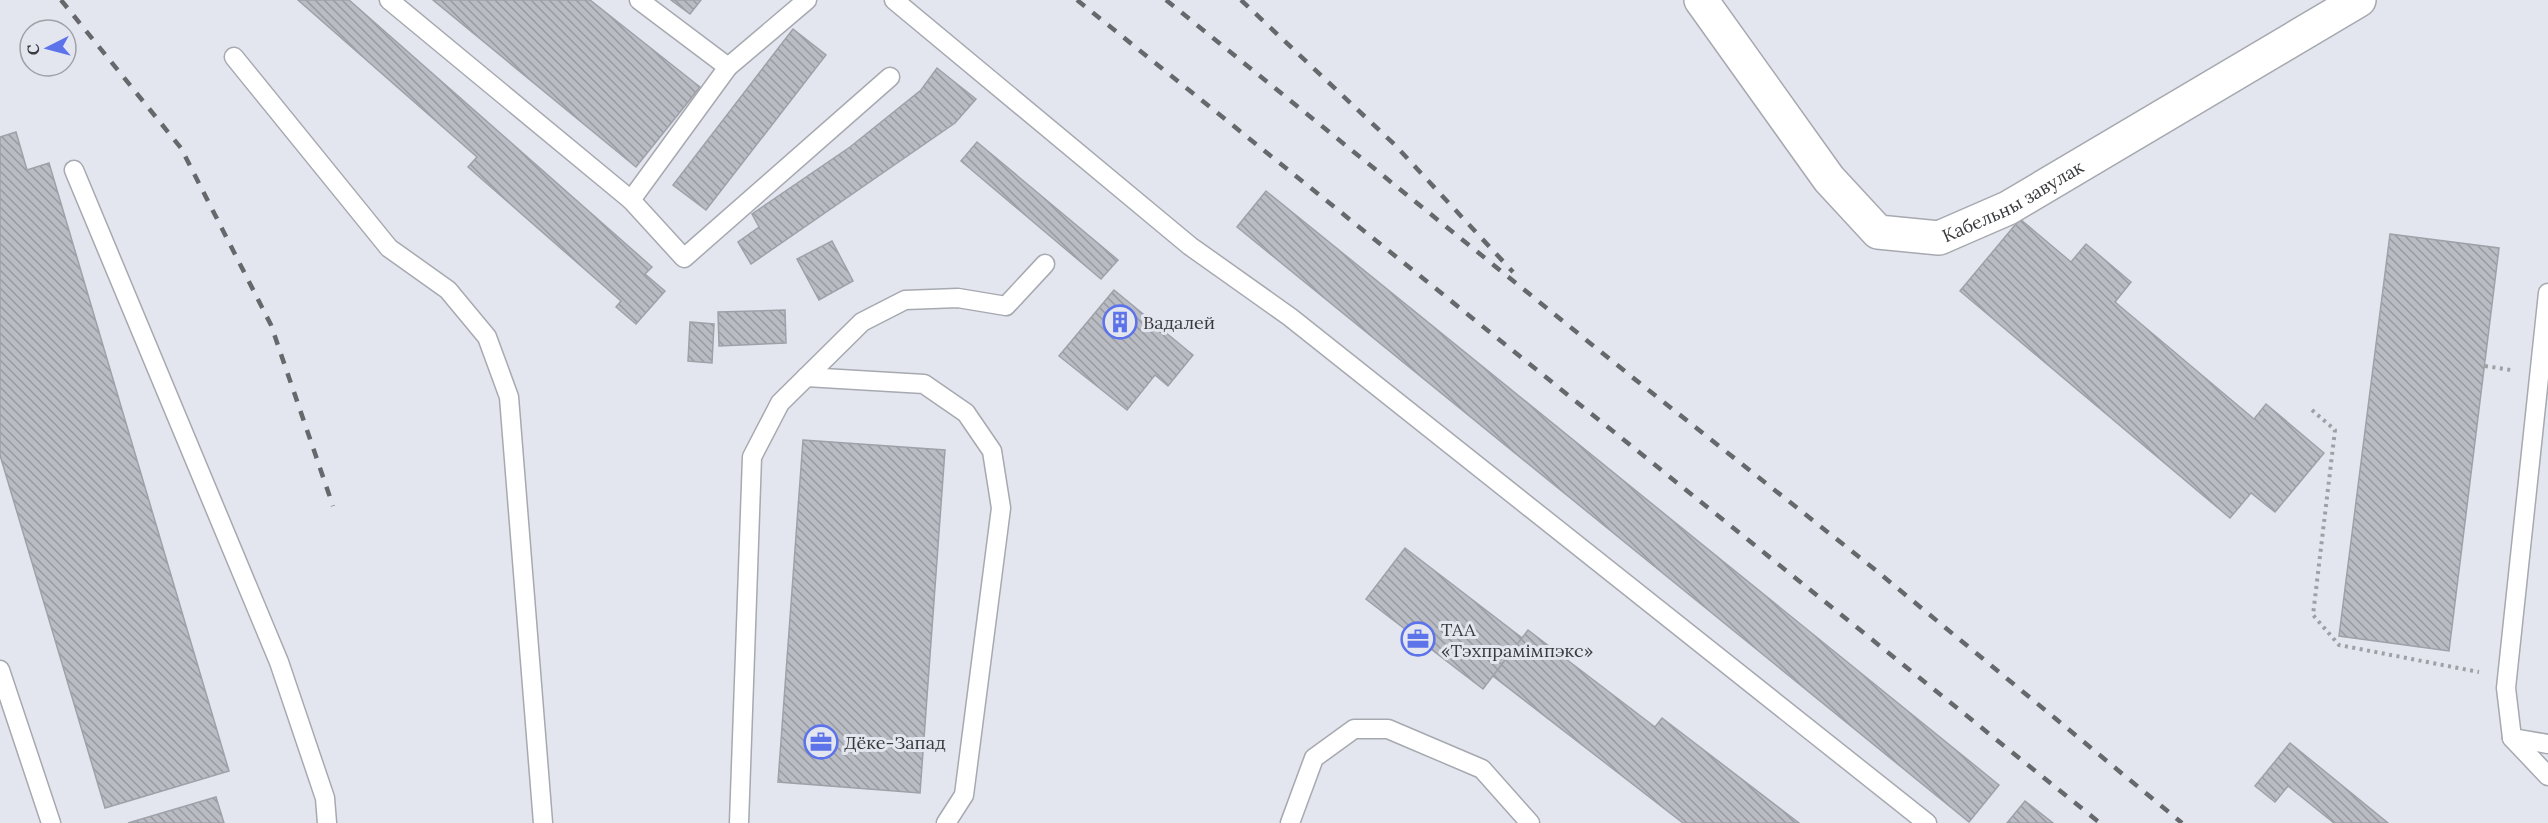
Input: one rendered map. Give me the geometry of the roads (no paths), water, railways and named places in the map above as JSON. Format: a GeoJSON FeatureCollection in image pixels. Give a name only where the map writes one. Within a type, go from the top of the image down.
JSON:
{"type":"FeatureCollection","features":[{"type":"Feature","properties":{"kind":"street","name":"Кабельны завулак"},"geometry":{"type":"LineString","coordinates":[[1701,0],[1829,179],[1878,232],[1939,238],[2008,208],[2359,0]]}},
{"type":"Feature","properties":{"kind":"lane"},"geometry":{"type":"LineString","coordinates":[[389,0],[631,200],[684,258],[890,77]]}},
{"type":"Feature","properties":{"kind":"lane"},"geometry":{"type":"LineString","coordinates":[[639,0],[728,67]]}},
{"type":"Feature","properties":{"kind":"lane"},"geometry":{"type":"LineString","coordinates":[[631,200],[728,67],[807,0]]}},
{"type":"Feature","properties":{"kind":"lane"},"geometry":{"type":"LineString","coordinates":[[894,0],[1190,246],[1290,317],[1927,823]]}},
{"type":"Feature","properties":{"kind":"lane"},"geometry":{"type":"LineString","coordinates":[[234,57],[389,248],[448,290],[487,337],[509,397],[543,823]]}},
{"type":"Feature","properties":{"kind":"lane"},"geometry":{"type":"LineString","coordinates":[[74,170],[279,662],[325,798],[327,823]]}},
{"type":"Feature","properties":{"kind":"lane"},"geometry":{"type":"LineString","coordinates":[[740,823],[752,457],[780,403],[862,322],[905,300],[958,298],[1006,306],[1045,264]]}},
{"type":"Feature","properties":{"kind":"lane"},"geometry":{"type":"LineString","coordinates":[[2548,293],[2506,688],[2511,738],[2548,776]]}},
{"type":"Feature","properties":{"kind":"lane"},"geometry":{"type":"LineString","coordinates":[[806,377],[924,384],[966,413],[992,451],[1001,508],[964,795],[946,823]]}},
{"type":"Feature","properties":{"kind":"lane"},"geometry":{"type":"LineString","coordinates":[[0,670],[51,823]]}},
{"type":"Feature","properties":{"kind":"lane"},"geometry":{"type":"LineString","coordinates":[[1290,823],[1314,758],[1354,729],[1388,729],[1482,769],[1530,823]]}},
{"type":"Feature","properties":{"kind":"lane"},"geometry":{"type":"LineString","coordinates":[[2511,738],[2548,744]]}},
{"type":"Feature","properties":{"kind":"railway"},"geometry":{"type":"LineString","coordinates":[[61,0],[181,148],[271,325],[333,506]]}},
{"type":"Feature","properties":{"kind":"railway"},"geometry":{"type":"LineString","coordinates":[[1077,0],[2100,823]]}},
{"type":"Feature","properties":{"kind":"railway"},"geometry":{"type":"LineString","coordinates":[[1166,0],[1632,377],[1873,568],[2182,823]]}},
{"type":"Feature","properties":{"kind":"railway"},"geometry":{"type":"LineString","coordinates":[[1241,0],[1394,144],[1513,272]]}},
{"type":"Feature","properties":{"kind":"place","name":"Вадалей"},"geometry":{"type":"Point","coordinates":[1120,322]}},
{"type":"Feature","properties":{"kind":"place","name":"ТАА «Тэхпрамімпэкс»"},"geometry":{"type":"Point","coordinates":[1418,639]}},
{"type":"Feature","properties":{"kind":"place","name":"Дёке-Запад"},"geometry":{"type":"Point","coordinates":[821,742]}}]}
